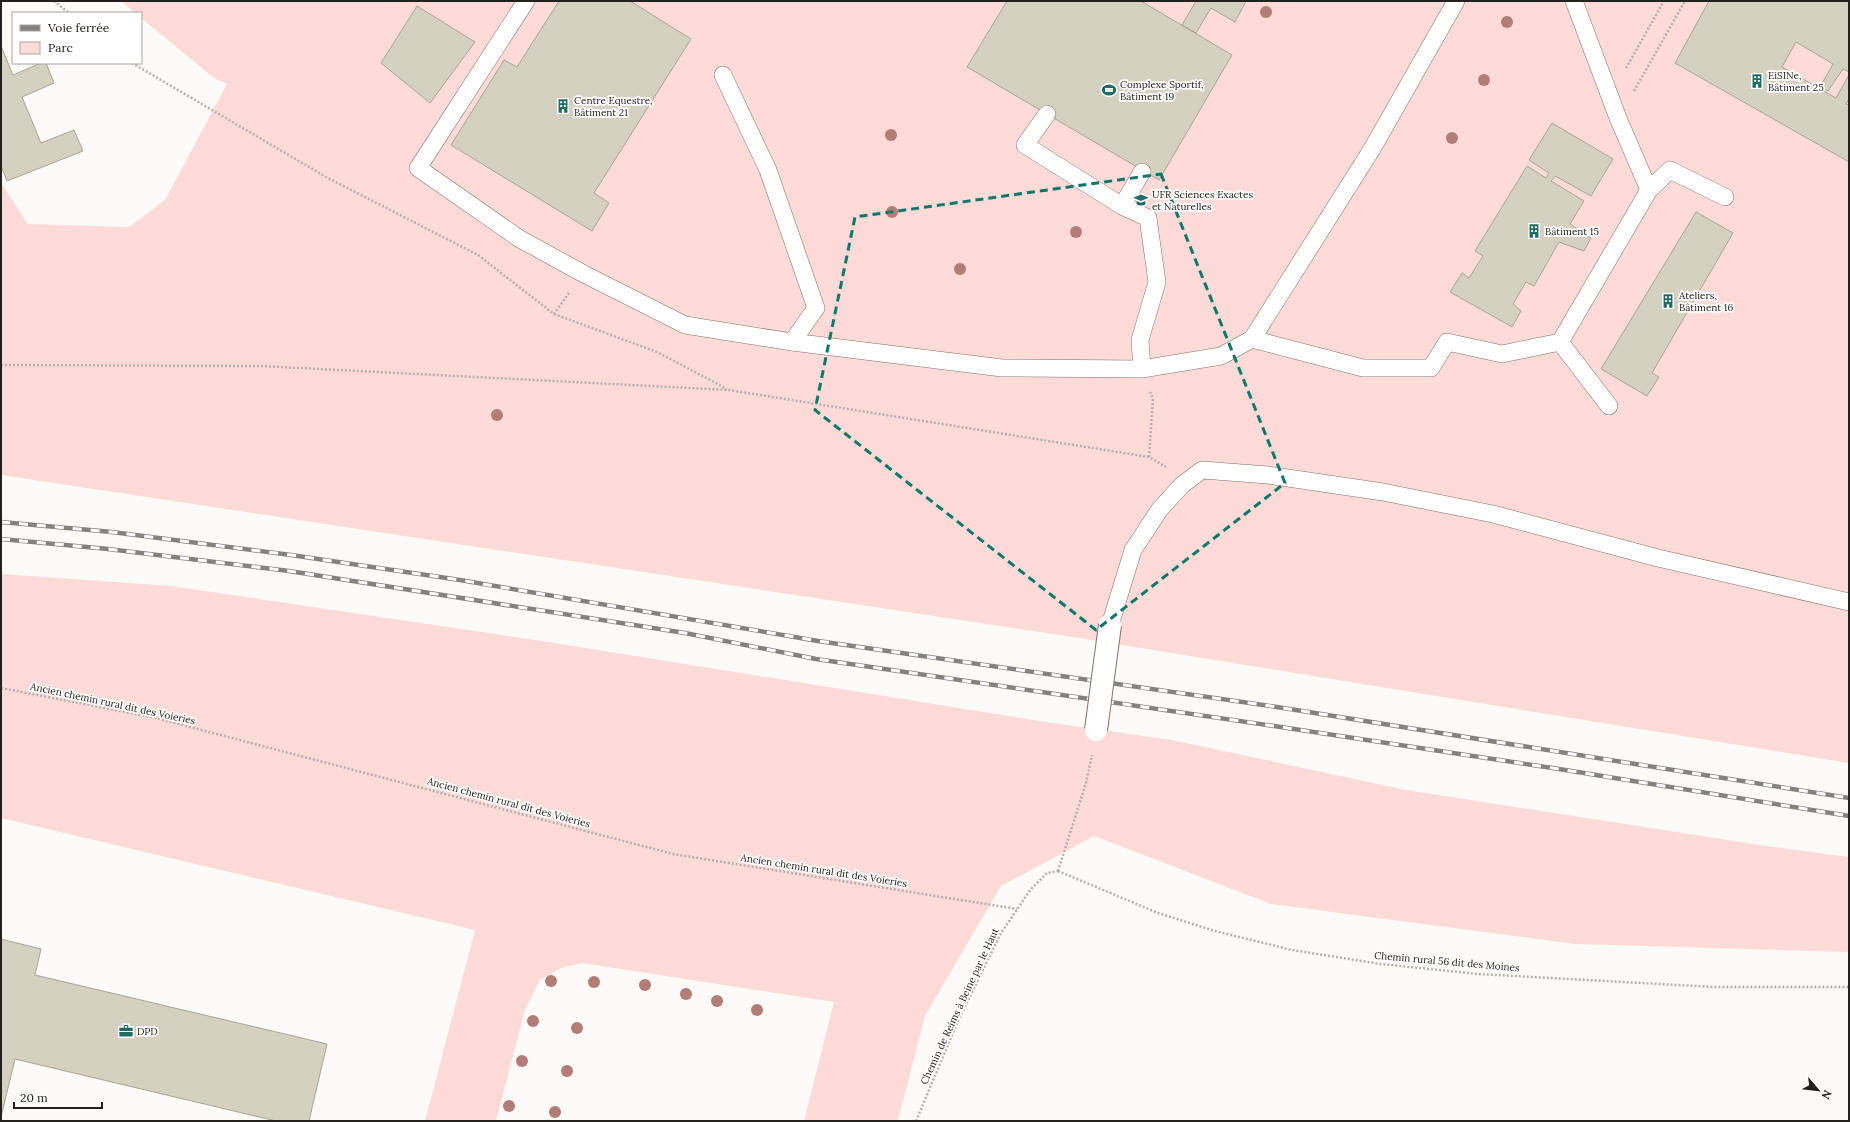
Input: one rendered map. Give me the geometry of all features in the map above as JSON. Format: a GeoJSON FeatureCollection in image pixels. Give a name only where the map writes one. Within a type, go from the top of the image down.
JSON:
{"type":"FeatureCollection","features":[{"type":"Feature","properties":{"kind":"street"},"geometry":{"type":"LineString","coordinates":[[1096,730],[1110,625]]}},
{"type":"Feature","properties":{"kind":"lane"},"geometry":{"type":"LineString","coordinates":[[526,1],[418,168],[520,239],[584,274],[685,325],[792,342],[1002,368],[1142,369],[1221,356],[1252,339],[1372,148],[1456,1]]}},
{"type":"Feature","properties":{"kind":"lane"},"geometry":{"type":"LineString","coordinates":[[1574,1],[1618,118],[1649,190]]}},
{"type":"Feature","properties":{"kind":"lane"},"geometry":{"type":"LineString","coordinates":[[723,74],[768,170],[816,308],[792,342]]}},
{"type":"Feature","properties":{"kind":"lane"},"geometry":{"type":"LineString","coordinates":[[1047,114],[1025,145],[1122,206],[1148,218],[1156,282],[1140,340],[1142,369]]}},
{"type":"Feature","properties":{"kind":"lane"},"geometry":{"type":"LineString","coordinates":[[1252,339],[1364,368],[1431,368],[1447,342],[1502,354],[1560,342],[1649,190],[1670,170],[1725,197]]}},
{"type":"Feature","properties":{"kind":"lane"},"geometry":{"type":"LineString","coordinates":[[1122,206],[1142,172]]}},
{"type":"Feature","properties":{"kind":"lane"},"geometry":{"type":"LineString","coordinates":[[1560,342],[1609,406]]}},
{"type":"Feature","properties":{"kind":"lane"},"geometry":{"type":"LineString","coordinates":[[1110,625],[1133,550],[1160,509],[1182,485],[1202,470],[1268,475],[1383,492],[1493,514],[1658,558],[1849,602]]}},
{"type":"Feature","properties":{"kind":"path"},"geometry":{"type":"LineString","coordinates":[[54,1],[69,12]]}},
{"type":"Feature","properties":{"kind":"path"},"geometry":{"type":"LineString","coordinates":[[1610,95],[1664,1]]}},
{"type":"Feature","properties":{"kind":"path"},"geometry":{"type":"LineString","coordinates":[[1618,118],[1685,1]]}},
{"type":"Feature","properties":{"kind":"path"},"geometry":{"type":"LineString","coordinates":[[134,64],[326,178],[478,255],[554,314],[658,352],[729,390]]}},
{"type":"Feature","properties":{"kind":"path"},"geometry":{"type":"LineString","coordinates":[[554,314],[584,274]]}},
{"type":"Feature","properties":{"kind":"path"},"geometry":{"type":"LineString","coordinates":[[1,365],[261,366],[729,390],[1149,457],[1166,467],[1202,470]]}},
{"type":"Feature","properties":{"kind":"path"},"geometry":{"type":"LineString","coordinates":[[1142,369],[1153,399],[1149,457]]}},
{"type":"Feature","properties":{"kind":"path","name":"Ancien chemin rural dit des Voieries"},"geometry":{"type":"LineString","coordinates":[[1,688],[156,718],[673,854],[1017,909]]}},
{"type":"Feature","properties":{"kind":"path"},"geometry":{"type":"LineString","coordinates":[[1058,871],[1086,783],[1096,730]]}},
{"type":"Feature","properties":{"kind":"path","name":"Chemin de Reims à Beine par le Haut"},"geometry":{"type":"LineString","coordinates":[[916,1121],[958,1021],[1001,933],[1031,889],[1047,873],[1058,871]]}},
{"type":"Feature","properties":{"kind":"path","name":"Chemin rural 56 dit des Moines"},"geometry":{"type":"LineString","coordinates":[[1058,871],[1158,913],[1215,931],[1292,950],[1381,964],[1478,974],[1714,986],[1849,987]]}},
{"type":"Feature","properties":{"kind":"highlighted area"},"geometry":{"type":"Polygon","coordinates":[[[1161,174],[1285,483],[1096,630],[815,410],[855,217],[1161,174]]]}},
{"type":"Feature","properties":{"kind":"green space"},"geometry":{"type":"Polygon","coordinates":[[[121,1],[1849,1],[1849,763],[1073,637],[1,475],[1,183],[28,224],[129,227],[165,200],[227,84],[214,78],[142,19],[142,12],[134,12],[121,1]]]}},
{"type":"Feature","properties":{"kind":"green space"},"geometry":{"type":"Polygon","coordinates":[[[1,574],[172,586],[542,641],[1046,722],[1172,740],[1406,790],[1760,845],[1849,857],[1849,952],[1575,944],[1271,904],[1094,836],[1001,886],[925,1016],[898,1121],[804,1121],[834,1002],[582,963],[561,968],[540,980],[525,1010],[496,1121],[425,1121],[475,930],[1,818],[1,574]]]}},
{"type":"Feature","properties":{"kind":"building","name":"Centre Equestre, Bâtiment 21"},"geometry":{"type":"Polygon","coordinates":[[[559,1],[630,1],[691,39],[594,193],[609,203],[592,231],[451,145],[504,60],[517,67],[559,1]]]}},
{"type":"Feature","properties":{"kind":"building","name":"Complexe Sportif, Bâtiment 19"},"geometry":{"type":"Polygon","coordinates":[[[1007,1],[1141,1],[1232,55],[1159,180],[967,67],[1007,1]]]}},
{"type":"Feature","properties":{"kind":"building"},"geometry":{"type":"Polygon","coordinates":[[[1196,1],[1246,1],[1235,22],[1211,8],[1196,33],[1182,25],[1196,1]]]}},
{"type":"Feature","properties":{"kind":"building","name":"EiSINe, Bâtiment 25"},"geometry":{"type":"Polygon","coordinates":[[[1709,1],[1849,1],[1849,72],[1843,69],[1828,91],[1820,87],[1833,64],[1796,42],[1782,67],[1836,98],[1849,75],[1849,99],[1846,104],[1849,105],[1849,162],[1675,63],[1709,1]]]}},
{"type":"Feature","properties":{"kind":"building"},"geometry":{"type":"Polygon","coordinates":[[[417,6],[475,42],[430,103],[381,63],[417,6]]]}},
{"type":"Feature","properties":{"kind":"building"},"geometry":{"type":"Polygon","coordinates":[[[1,46],[13,75],[39,64],[46,64],[54,83],[22,97],[41,143],[74,130],[83,151],[7,181],[1,166],[1,46]]]}},
{"type":"Feature","properties":{"kind":"building","name":"Bâtiment 15"},"geometry":{"type":"Polygon","coordinates":[[[1552,123],[1613,159],[1591,196],[1555,176],[1551,181],[1584,201],[1570,224],[1591,238],[1584,251],[1559,242],[1534,286],[1526,282],[1513,304],[1521,311],[1512,327],[1450,292],[1462,273],[1469,278],[1483,256],[1475,251],[1527,166],[1546,178],[1549,173],[1529,160],[1552,123]]]}},
{"type":"Feature","properties":{"kind":"building","name":"Ateliers, Bâtiment 16"},"geometry":{"type":"Polygon","coordinates":[[[1696,212],[1733,233],[1652,373],[1659,377],[1647,396],[1601,369],[1696,212]]]}},
{"type":"Feature","properties":{"kind":"building"},"geometry":{"type":"Polygon","coordinates":[[[1,939],[41,949],[35,975],[327,1044],[309,1121],[276,1121],[15,1059],[1,1117],[1,939]]]}},
{"type":"Feature","properties":{"kind":"railway"},"geometry":{"type":"LineString","coordinates":[[1,522],[112,532],[291,555],[460,580],[818,641],[1277,707],[1849,798]]}},
{"type":"Feature","properties":{"kind":"railway"},"geometry":{"type":"LineString","coordinates":[[1,539],[108,549],[289,571],[685,633],[816,659],[1559,769],[1849,816]]}},
{"type":"Feature","properties":{"kind":"place","name":"EiSINe, Bâtiment 25"},"geometry":{"type":"Point","coordinates":[1757,81]}},
{"type":"Feature","properties":{"kind":"place","name":"Complexe Sportif, Bâtiment 19"},"geometry":{"type":"Point","coordinates":[1109,90]}},
{"type":"Feature","properties":{"kind":"place","name":"Centre Equestre, Bâtiment 21"},"geometry":{"type":"Point","coordinates":[563,106]}},
{"type":"Feature","properties":{"kind":"place","name":"UFR Sciences Exactes et Naturelles"},"geometry":{"type":"Point","coordinates":[1141,200]}},
{"type":"Feature","properties":{"kind":"place","name":"Bâtiment 15"},"geometry":{"type":"Point","coordinates":[1534,231]}},
{"type":"Feature","properties":{"kind":"place","name":"Ateliers, Bâtiment 16"},"geometry":{"type":"Point","coordinates":[1668,301]}},
{"type":"Feature","properties":{"kind":"place","name":"DPD"},"geometry":{"type":"Point","coordinates":[126,1031]}}]}
